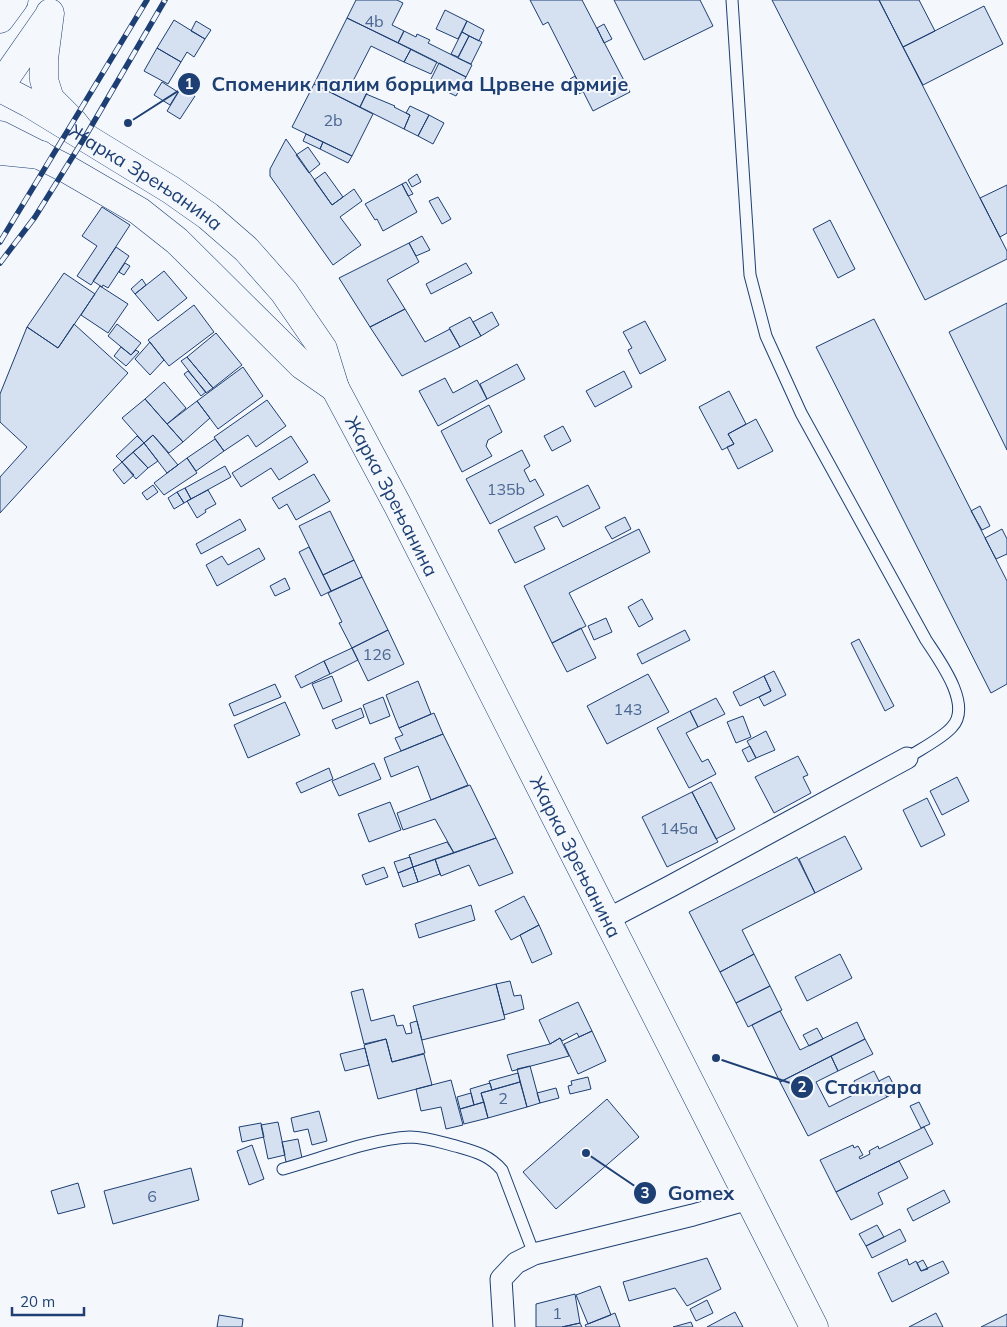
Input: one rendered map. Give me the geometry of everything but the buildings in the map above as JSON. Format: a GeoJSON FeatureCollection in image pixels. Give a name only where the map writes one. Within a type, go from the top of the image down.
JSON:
{"type":"FeatureCollection","features":[{"type":"Feature","properties":{"kind":"main road"},"geometry":{"type":"LineString","coordinates":[[0,19],[14,0]]}},
{"type":"Feature","properties":{"kind":"main road"},"geometry":{"type":"LineString","coordinates":[[0,87],[55,7]]}},
{"type":"Feature","properties":{"kind":"main road"},"geometry":{"type":"LineString","coordinates":[[55,7],[44,59],[44,80],[50,99],[85,137]]}},
{"type":"Feature","properties":{"kind":"main road","name":"Жарка Зрењанина"},"geometry":{"type":"LineString","coordinates":[[0,87],[30,103],[171,190],[208,216],[246,249],[284,292],[322,349],[335,388],[397,504],[814,1327]]}},
{"type":"Feature","properties":{"kind":"main road","name":"Жарка Зрењанина"},"geometry":{"type":"LineString","coordinates":[[0,135],[41,155],[139,211],[177,241],[302,365],[335,388]]}},
{"type":"Feature","properties":{"kind":"main road"},"geometry":{"type":"LineString","coordinates":[[0,151],[41,155]]}},
{"type":"Feature","properties":{"kind":"street"},"geometry":{"type":"LineString","coordinates":[[608,919],[906,758]]}},
{"type":"Feature","properties":{"kind":"street"},"geometry":{"type":"LineString","coordinates":[[504,1327],[501,1280],[516,1263],[534,1254],[749,1200]]}},
{"type":"Feature","properties":{"kind":"lane"},"geometry":{"type":"LineString","coordinates":[[732,0],[750,275],[766,336],[801,413],[926,640],[946,672],[959,702],[956,721],[951,728],[906,758]]}},
{"type":"Feature","properties":{"kind":"lane"},"geometry":{"type":"LineString","coordinates":[[283,1169],[380,1141],[411,1137],[429,1139],[481,1154],[494,1161],[502,1170],[534,1254]]}},
{"type":"Feature","properties":{"kind":"railway"},"geometry":{"type":"LineString","coordinates":[[0,242],[147,0]]}},
{"type":"Feature","properties":{"kind":"railway"},"geometry":{"type":"LineString","coordinates":[[0,263],[35,217],[85,137],[165,0]]}},
{"type":"Feature","properties":{"kind":"place","name":"Споменик палим борцима Црвене армије"},"geometry":{"type":"Point","coordinates":[128,123]}},
{"type":"Feature","properties":{"kind":"place","name":"Стаклара"},"geometry":{"type":"Point","coordinates":[716,1058]}},
{"type":"Feature","properties":{"kind":"place","name":"Gomex"},"geometry":{"type":"Point","coordinates":[586,1153]}}]}
